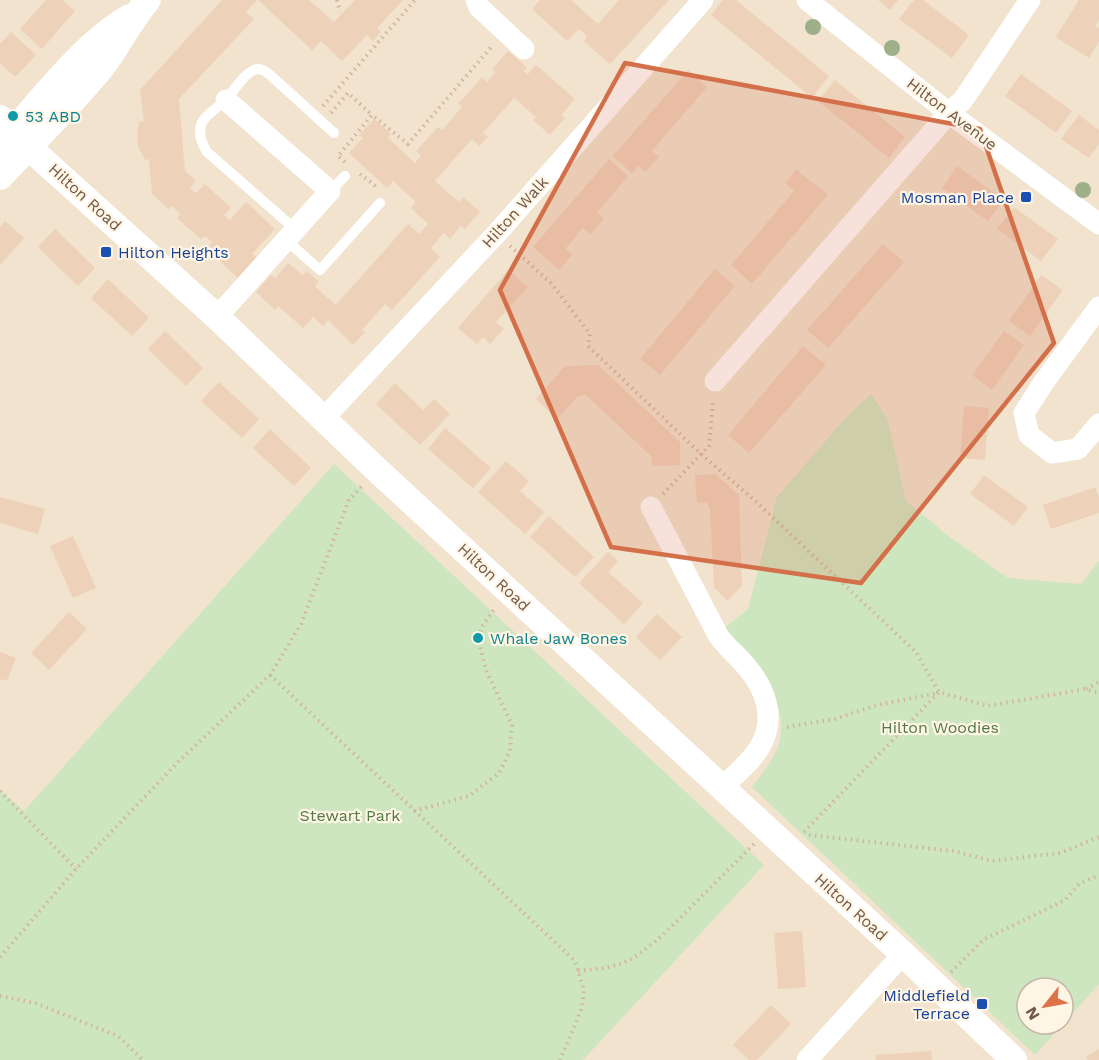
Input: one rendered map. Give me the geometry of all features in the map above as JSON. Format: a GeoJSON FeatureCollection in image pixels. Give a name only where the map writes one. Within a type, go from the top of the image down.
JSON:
{"type":"FeatureCollection","features":[{"type":"Feature","properties":{"kind":"street"},"geometry":{"type":"LineString","coordinates":[[476,0],[479,7],[524,49]]}},
{"type":"Feature","properties":{"kind":"street","name":"Hilton Walk"},"geometry":{"type":"LineString","coordinates":[[323,419],[497,233],[703,0]]}},
{"type":"Feature","properties":{"kind":"street","name":"Hilton Avenue"},"geometry":{"type":"LineString","coordinates":[[807,0],[949,113],[1099,224]]}},
{"type":"Feature","properties":{"kind":"street"},"geometry":{"type":"LineString","coordinates":[[714,381],[949,113],[963,100],[1030,0]]}},
{"type":"Feature","properties":{"kind":"street"},"geometry":{"type":"LineString","coordinates":[[0,177],[11,136],[57,118],[118,45],[142,7]]}},
{"type":"Feature","properties":{"kind":"street"},"geometry":{"type":"LineString","coordinates":[[218,317],[338,184],[226,100]]}},
{"type":"Feature","properties":{"kind":"street","name":"Hilton Road"},"geometry":{"type":"LineString","coordinates":[[11,136],[218,317],[377,470],[903,954],[1014,1060]]}},
{"type":"Feature","properties":{"kind":"street"},"geometry":{"type":"LineString","coordinates":[[1099,307],[1024,413],[1029,435],[1052,453],[1078,448],[1099,424]]}},
{"type":"Feature","properties":{"kind":"street"},"geometry":{"type":"LineString","coordinates":[[651,507],[718,635],[762,688],[770,717],[763,742],[722,788]]}},
{"type":"Feature","properties":{"kind":"street"},"geometry":{"type":"LineString","coordinates":[[807,1060],[903,954]]}},
{"type":"Feature","properties":{"kind":"lane"},"geometry":{"type":"LineString","coordinates":[[334,133],[261,69],[253,70],[247,75],[226,100],[204,118],[200,127],[202,144],[207,152],[291,235],[320,270],[380,203]]}},
{"type":"Feature","properties":{"kind":"path"},"geometry":{"type":"LineString","coordinates":[[337,0],[340,12]]}},
{"type":"Feature","properties":{"kind":"path"},"geometry":{"type":"LineString","coordinates":[[319,119],[330,96],[415,0]]}},
{"type":"Feature","properties":{"kind":"path"},"geometry":{"type":"LineString","coordinates":[[319,119],[348,93],[408,144],[505,31]]}},
{"type":"Feature","properties":{"kind":"path"},"geometry":{"type":"LineString","coordinates":[[372,115],[338,156],[388,196],[380,203]]}},
{"type":"Feature","properties":{"kind":"path"},"geometry":{"type":"LineString","coordinates":[[497,233],[552,284],[590,334],[588,346],[701,454],[753,499],[916,652],[939,693]]}},
{"type":"Feature","properties":{"kind":"path"},"geometry":{"type":"LineString","coordinates":[[651,507],[709,446],[714,381]]}},
{"type":"Feature","properties":{"kind":"path"},"geometry":{"type":"LineString","coordinates":[[0,957],[76,869],[177,763],[270,675],[301,624],[349,500],[377,470]]}},
{"type":"Feature","properties":{"kind":"path"},"geometry":{"type":"LineString","coordinates":[[414,811],[469,796],[499,773],[510,751],[512,725],[486,670],[478,638],[491,611],[510,592]]}},
{"type":"Feature","properties":{"kind":"path"},"geometry":{"type":"LineString","coordinates":[[270,675],[575,961],[584,990],[582,1008],[560,1060]]}},
{"type":"Feature","properties":{"kind":"path"},"geometry":{"type":"LineString","coordinates":[[766,730],[835,719],[878,705],[939,693],[988,706],[1085,689],[1099,682]]}},
{"type":"Feature","properties":{"kind":"path"},"geometry":{"type":"LineString","coordinates":[[1085,689],[1099,693]]}},
{"type":"Feature","properties":{"kind":"path"},"geometry":{"type":"LineString","coordinates":[[939,693],[802,834],[953,851],[992,861],[1060,853],[1099,837]]}},
{"type":"Feature","properties":{"kind":"path"},"geometry":{"type":"LineString","coordinates":[[0,791],[76,869]]}},
{"type":"Feature","properties":{"kind":"path"},"geometry":{"type":"LineString","coordinates":[[578,971],[621,964],[638,955],[663,935],[767,831]]}},
{"type":"Feature","properties":{"kind":"path"},"geometry":{"type":"LineString","coordinates":[[937,986],[982,940],[1065,900],[1080,884],[1099,875]]}},
{"type":"Feature","properties":{"kind":"path"},"geometry":{"type":"LineString","coordinates":[[0,996],[35,1003],[118,1036],[143,1060]]}},
{"type":"Feature","properties":{"kind":"highlighted area"},"geometry":{"type":"Polygon","coordinates":[[[625,63],[980,129],[1054,343],[861,583],[611,547],[500,290],[625,63]]]}},
{"type":"Feature","properties":{"kind":"shaded area"},"geometry":{"type":"Polygon","coordinates":[[[0,0],[1099,0],[1099,1060],[0,1060],[0,0]]]}},
{"type":"Feature","properties":{"kind":"green space","name":"Hilton Woodies"},"geometry":{"type":"Polygon","coordinates":[[[871,394],[887,418],[906,501],[951,538],[1008,578],[1081,584],[1099,561],[1099,984],[1075,1011],[1075,976],[1015,976],[1015,1036],[1052,1036],[1035,1055],[752,787],[769,764],[779,745],[781,722],[778,706],[765,678],[724,628],[748,609],[777,497],[842,422],[871,394]]]}},
{"type":"Feature","properties":{"kind":"green space","name":"Stewart Park"},"geometry":{"type":"Polygon","coordinates":[[[334,464],[764,865],[583,1060],[0,1060],[0,790],[24,811],[334,464]]]}},
{"type":"Feature","properties":{"kind":"building"},"geometry":{"type":"Polygon","coordinates":[[[46,0],[62,0],[75,11],[42,49],[20,29],[46,0]]]}},
{"type":"Feature","properties":{"kind":"building"},"geometry":{"type":"Polygon","coordinates":[[[222,0],[257,0],[246,12],[254,19],[179,99],[185,171],[196,181],[190,188],[196,193],[205,184],[231,208],[224,215],[230,220],[246,202],[275,229],[252,254],[258,258],[239,279],[220,261],[223,257],[209,245],[212,242],[205,236],[201,239],[177,218],[181,214],[172,206],[169,209],[152,194],[149,159],[145,160],[137,138],[139,122],[144,121],[140,90],[222,0]]]}},
{"type":"Feature","properties":{"kind":"building"},"geometry":{"type":"Polygon","coordinates":[[[258,0],[309,0],[334,22],[355,0],[403,0],[377,28],[381,32],[373,41],[367,35],[342,61],[321,41],[312,50],[258,0]]]}},
{"type":"Feature","properties":{"kind":"building"},"geometry":{"type":"Polygon","coordinates":[[[540,0],[571,0],[598,24],[619,0],[669,0],[610,64],[584,41],[587,36],[579,29],[567,41],[532,9],[540,0]]]}},
{"type":"Feature","properties":{"kind":"building"},"geometry":{"type":"Polygon","coordinates":[[[723,0],[736,0],[829,76],[812,98],[711,15],[723,0]]]}},
{"type":"Feature","properties":{"kind":"building"},"geometry":{"type":"Polygon","coordinates":[[[878,0],[898,0],[890,10],[878,0]]]}},
{"type":"Feature","properties":{"kind":"building"},"geometry":{"type":"Polygon","coordinates":[[[914,0],[923,0],[969,35],[952,58],[899,19],[914,0]]]}},
{"type":"Feature","properties":{"kind":"building"},"geometry":{"type":"Polygon","coordinates":[[[1079,0],[1099,0],[1099,20],[1095,26],[1099,28],[1099,41],[1089,58],[1056,37],[1079,0]]]}},
{"type":"Feature","properties":{"kind":"building"},"geometry":{"type":"Polygon","coordinates":[[[11,32],[36,55],[15,77],[0,63],[0,44],[11,32]]]}},
{"type":"Feature","properties":{"kind":"building"},"geometry":{"type":"Polygon","coordinates":[[[508,51],[527,68],[524,71],[527,75],[536,65],[575,99],[561,115],[565,118],[550,135],[533,120],[536,117],[514,98],[483,133],[488,137],[479,146],[472,139],[435,181],[459,202],[463,197],[480,212],[465,229],[461,226],[450,239],[444,233],[431,248],[440,257],[392,310],[385,304],[362,330],[365,332],[353,345],[328,320],[323,326],[313,317],[303,328],[278,306],[275,310],[256,292],[271,275],[275,278],[288,263],[303,275],[307,271],[319,282],[315,287],[336,305],[408,224],[419,234],[428,224],[411,208],[416,202],[393,181],[387,188],[349,153],[363,138],[359,135],[374,119],[391,134],[388,138],[415,163],[421,156],[416,151],[438,127],[442,130],[462,107],[458,104],[482,77],[487,82],[496,72],[492,69],[508,51]]]}},
{"type":"Feature","properties":{"kind":"building"},"geometry":{"type":"Polygon","coordinates":[[[688,70],[707,87],[652,151],[659,157],[645,172],[638,166],[632,173],[613,156],[688,70]]]}},
{"type":"Feature","properties":{"kind":"building"},"geometry":{"type":"Polygon","coordinates":[[[1021,74],[1072,111],[1056,133],[1005,96],[1021,74]]]}},
{"type":"Feature","properties":{"kind":"building"},"geometry":{"type":"Polygon","coordinates":[[[835,80],[905,137],[889,158],[818,101],[835,80]]]}},
{"type":"Feature","properties":{"kind":"building"},"geometry":{"type":"Polygon","coordinates":[[[1079,115],[1099,130],[1099,144],[1089,158],[1061,139],[1079,115]]]}},
{"type":"Feature","properties":{"kind":"building"},"geometry":{"type":"Polygon","coordinates":[[[609,159],[628,176],[597,213],[604,219],[591,234],[583,228],[565,249],[572,255],[559,270],[533,247],[609,159]]]}},
{"type":"Feature","properties":{"kind":"building"},"geometry":{"type":"Polygon","coordinates":[[[957,166],[1004,200],[988,221],[942,188],[957,166]]]}},
{"type":"Feature","properties":{"kind":"building"},"geometry":{"type":"Polygon","coordinates":[[[796,169],[828,195],[752,284],[731,265],[794,191],[785,183],[796,169]]]}},
{"type":"Feature","properties":{"kind":"building"},"geometry":{"type":"Polygon","coordinates":[[[1014,207],[1058,239],[1041,261],[997,229],[1014,207]]]}},
{"type":"Feature","properties":{"kind":"building"},"geometry":{"type":"Polygon","coordinates":[[[5,221],[24,238],[0,265],[0,227],[5,221]]]}},
{"type":"Feature","properties":{"kind":"building"},"geometry":{"type":"Polygon","coordinates":[[[55,229],[95,268],[78,286],[38,247],[55,229]]]}},
{"type":"Feature","properties":{"kind":"building"},"geometry":{"type":"Polygon","coordinates":[[[883,244],[904,262],[828,348],[807,330],[883,244]]]}},
{"type":"Feature","properties":{"kind":"building"},"geometry":{"type":"Polygon","coordinates":[[[715,269],[735,286],[660,375],[640,359],[715,269]]]}},
{"type":"Feature","properties":{"kind":"building"},"geometry":{"type":"Polygon","coordinates":[[[508,270],[528,287],[496,322],[504,329],[490,344],[483,337],[477,344],[458,328],[508,270]]]}},
{"type":"Feature","properties":{"kind":"building"},"geometry":{"type":"Polygon","coordinates":[[[1041,275],[1063,290],[1030,336],[1009,321],[1041,275]]]}},
{"type":"Feature","properties":{"kind":"building"},"geometry":{"type":"Polygon","coordinates":[[[108,279],[149,318],[132,336],[91,298],[108,279]]]}},
{"type":"Feature","properties":{"kind":"building"},"geometry":{"type":"Polygon","coordinates":[[[165,331],[203,368],[186,386],[148,349],[165,331]]]}},
{"type":"Feature","properties":{"kind":"building"},"geometry":{"type":"Polygon","coordinates":[[[1004,331],[1024,345],[992,390],[972,375],[1004,331]]]}},
{"type":"Feature","properties":{"kind":"building"},"geometry":{"type":"Polygon","coordinates":[[[803,346],[826,365],[749,453],[728,435],[803,346]]]}},
{"type":"Feature","properties":{"kind":"building"},"geometry":{"type":"Polygon","coordinates":[[[598,365],[680,442],[680,465],[652,466],[651,456],[586,395],[578,396],[557,419],[536,399],[565,366],[598,365]]]}},
{"type":"Feature","properties":{"kind":"building"},"geometry":{"type":"Polygon","coordinates":[[[219,382],[259,419],[242,438],[201,401],[219,382]]]}},
{"type":"Feature","properties":{"kind":"building"},"geometry":{"type":"Polygon","coordinates":[[[395,383],[423,410],[434,399],[450,414],[420,445],[376,404],[395,383]]]}},
{"type":"Feature","properties":{"kind":"building"},"geometry":{"type":"Polygon","coordinates":[[[964,406],[989,408],[985,460],[960,458],[964,406]]]}},
{"type":"Feature","properties":{"kind":"building"},"geometry":{"type":"Polygon","coordinates":[[[445,428],[491,468],[473,488],[428,449],[445,428]]]}},
{"type":"Feature","properties":{"kind":"building"},"geometry":{"type":"Polygon","coordinates":[[[270,429],[311,468],[294,486],[253,448],[270,429]]]}},
{"type":"Feature","properties":{"kind":"building"},"geometry":{"type":"Polygon","coordinates":[[[506,461],[529,481],[520,491],[544,512],[525,534],[478,492],[506,461]]]}},
{"type":"Feature","properties":{"kind":"building"},"geometry":{"type":"Polygon","coordinates":[[[715,474],[739,495],[742,586],[727,601],[714,587],[710,508],[706,502],[697,503],[695,475],[715,474]]]}},
{"type":"Feature","properties":{"kind":"building"},"geometry":{"type":"Polygon","coordinates":[[[984,475],[1028,507],[1014,526],[970,494],[984,475]]]}},
{"type":"Feature","properties":{"kind":"building"},"geometry":{"type":"Polygon","coordinates":[[[1095,487],[1099,497],[1099,513],[1051,529],[1043,505],[1095,487]]]}},
{"type":"Feature","properties":{"kind":"building"},"geometry":{"type":"Polygon","coordinates":[[[0,497],[45,509],[38,534],[0,523],[0,497]]]}},
{"type":"Feature","properties":{"kind":"building"},"geometry":{"type":"Polygon","coordinates":[[[549,516],[594,557],[575,577],[530,537],[549,516]]]}},
{"type":"Feature","properties":{"kind":"building"},"geometry":{"type":"Polygon","coordinates":[[[73,536],[96,588],[73,598],[50,546],[73,536]]]}},
{"type":"Feature","properties":{"kind":"building"},"geometry":{"type":"Polygon","coordinates":[[[608,552],[618,561],[608,572],[643,603],[624,624],[579,583],[608,552]]]}},
{"type":"Feature","properties":{"kind":"building"},"geometry":{"type":"Polygon","coordinates":[[[69,612],[87,629],[49,670],[31,653],[69,612]]]}},
{"type":"Feature","properties":{"kind":"building"},"geometry":{"type":"Polygon","coordinates":[[[657,614],[682,637],[660,660],[636,637],[657,614]]]}},
{"type":"Feature","properties":{"kind":"building"},"geometry":{"type":"Polygon","coordinates":[[[0,652],[16,658],[7,681],[0,679],[0,652]]]}},
{"type":"Feature","properties":{"kind":"building"},"geometry":{"type":"Polygon","coordinates":[[[802,931],[806,987],[778,989],[774,933],[802,931]]]}},
{"type":"Feature","properties":{"kind":"building"},"geometry":{"type":"Polygon","coordinates":[[[771,1005],[791,1024],[757,1060],[749,1060],[733,1045],[771,1005]]]}},
{"type":"Feature","properties":{"kind":"building"},"geometry":{"type":"Polygon","coordinates":[[[1099,1049],[1099,1060],[1088,1060],[1086,1057],[1099,1049]]]}},
{"type":"Feature","properties":{"kind":"building"},"geometry":{"type":"Polygon","coordinates":[[[931,1051],[932,1060],[876,1060],[875,1055],[931,1051]]]}},
{"type":"Feature","properties":{"kind":"place","name":"53 ABD"},"geometry":{"type":"Point","coordinates":[13,116]}},
{"type":"Feature","properties":{"kind":"place","name":"Mosman Place"},"geometry":{"type":"Point","coordinates":[1026,197]}},
{"type":"Feature","properties":{"kind":"place","name":"Hilton Heights"},"geometry":{"type":"Point","coordinates":[106,252]}},
{"type":"Feature","properties":{"kind":"place","name":"Whale Jaw Bones"},"geometry":{"type":"Point","coordinates":[478,638]}},
{"type":"Feature","properties":{"kind":"place","name":"Middlefield Terrace"},"geometry":{"type":"Point","coordinates":[982,1004]}}]}
